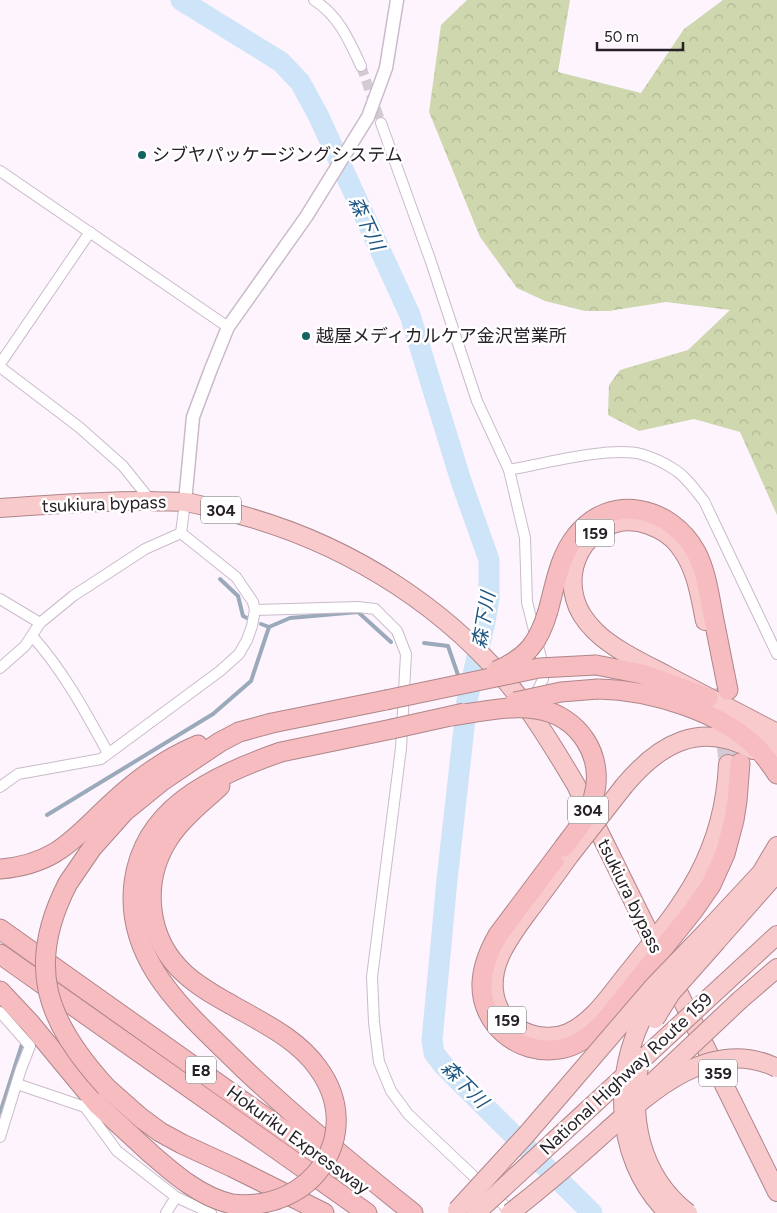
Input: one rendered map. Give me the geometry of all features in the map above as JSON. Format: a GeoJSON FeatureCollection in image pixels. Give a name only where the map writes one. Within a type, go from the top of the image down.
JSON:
{"type":"FeatureCollection","features":[{"type":"Feature","properties":{"kind":"highway","name":"tsukiura bypass"},"geometry":{"type":"LineString","coordinates":[[0,508],[128,500],[185,502],[257,520],[299,534],[347,556],[379,574],[421,602],[454,629],[484,658],[524,704],[553,745],[576,785],[777,1192]]}},
{"type":"Feature","properties":{"kind":"highway"},"geometry":{"type":"LineString","coordinates":[[0,869],[28,865],[58,852],[73,841],[129,788],[156,767],[179,753],[239,732],[272,723],[539,668],[577,665],[596,665],[628,670],[659,680],[718,692],[711,602],[702,566],[690,543],[682,532],[663,517],[638,510],[626,509],[603,514],[576,536],[564,555],[544,624],[534,645],[516,662],[445,687]]}},
{"type":"Feature","properties":{"kind":"highway","name":"159"},"geometry":{"type":"LineString","coordinates":[[777,733],[718,692],[624,651],[596,632],[579,611],[574,599],[573,575],[576,561],[582,548],[591,536],[601,529],[627,521],[643,523],[657,528],[679,546],[692,568],[697,585],[718,692],[750,726],[777,750]]}},
{"type":"Feature","properties":{"kind":"highway"},"geometry":{"type":"LineString","coordinates":[[659,680],[694,696],[750,726]]}},
{"type":"Feature","properties":{"kind":"highway"},"geometry":{"type":"LineString","coordinates":[[413,1213],[303,1122],[223,1048],[169,991],[153,967],[139,938],[135,921],[133,885],[142,852],[150,837],[165,817],[183,800],[202,788],[281,752],[561,692],[598,689],[646,694],[683,705],[720,722],[747,739],[768,761],[777,775]]}},
{"type":"Feature","properties":{"kind":"highway"},"geometry":{"type":"LineString","coordinates":[[452,716],[509,708],[536,709],[561,716],[579,731],[592,751],[596,762],[596,786],[590,808],[567,851]]}},
{"type":"Feature","properties":{"kind":"highway"},"geometry":{"type":"LineString","coordinates":[[239,732],[202,752],[143,795],[108,829],[92,848],[68,883],[53,913],[46,946],[46,980],[50,998],[63,1031],[84,1063],[106,1087],[141,1118],[160,1132],[182,1144],[239,1170],[324,1213]]}},
{"type":"Feature","properties":{"kind":"highway"},"geometry":{"type":"LineString","coordinates":[[734,764],[737,801],[727,846],[718,870],[702,899],[656,948],[605,1022],[572,1046],[561,1049],[538,1049],[517,1043],[500,1030],[493,1022],[484,1002],[482,981],[487,959],[498,935],[567,851],[647,760],[660,751],[688,738],[715,736],[742,743],[755,751],[777,775]]}},
{"type":"Feature","properties":{"kind":"highway"},"geometry":{"type":"LineString","coordinates":[[0,991],[30,1023],[97,1104],[148,1152],[203,1193],[232,1204],[249,1207],[279,1203],[293,1197],[315,1180],[323,1170],[334,1144],[337,1119],[336,1105],[326,1079],[313,1061],[295,1044],[197,984],[174,963],[157,932],[151,910],[150,896],[155,866],[170,837],[183,821],[230,778],[247,766]]}},
{"type":"Feature","properties":{"kind":"highway"},"geometry":{"type":"LineString","coordinates":[[688,1213],[665,1193],[649,1166],[641,1144],[637,1121],[636,1086],[643,1051],[654,1021],[671,994],[770,860],[777,846]]}},
{"type":"Feature","properties":{"kind":"highway"},"geometry":{"type":"LineString","coordinates":[[668,1213],[646,1186],[637,1169],[630,1149],[623,1114],[624,1080],[633,1042],[648,1006],[660,990],[777,873]]}},
{"type":"Feature","properties":{"kind":"highway","name":"Hokuriku Expressway"},"geometry":{"type":"LineString","coordinates":[[0,929],[161,1041],[400,1213]]}},
{"type":"Feature","properties":{"kind":"highway","name":"National Highway Route 159"},"geometry":{"type":"LineString","coordinates":[[476,1213],[777,935]]}},
{"type":"Feature","properties":{"kind":"highway"},"geometry":{"type":"LineString","coordinates":[[454,1213],[526,1135],[653,987],[712,936]]}},
{"type":"Feature","properties":{"kind":"highway","name":"Hokuriku Expressway"},"geometry":{"type":"LineString","coordinates":[[0,954],[367,1213]]}},
{"type":"Feature","properties":{"kind":"highway","name":"National Highway Route 159"},"geometry":{"type":"LineString","coordinates":[[502,1213],[610,1122],[740,1000],[777,968]]}},
{"type":"Feature","properties":{"kind":"highway"},"geometry":{"type":"LineString","coordinates":[[509,1213],[540,1190],[654,1092],[675,1077],[703,1064],[732,1059],[761,1062],[777,1068]]}},
{"type":"Feature","properties":{"kind":"street"},"geometry":{"type":"LineString","coordinates":[[314,0],[326,8],[342,26],[361,66]]}},
{"type":"Feature","properties":{"kind":"street"},"geometry":{"type":"LineString","coordinates":[[182,533],[193,417],[228,327],[306,217],[368,117],[386,68],[397,0]]}},
{"type":"Feature","properties":{"kind":"street"},"geometry":{"type":"LineString","coordinates":[[381,123],[430,259],[477,401],[509,470],[525,538],[527,602],[544,666],[543,679],[538,690],[524,704]]}},
{"type":"Feature","properties":{"kind":"street"},"geometry":{"type":"LineString","coordinates":[[0,171],[228,327]]}},
{"type":"Feature","properties":{"kind":"street"},"geometry":{"type":"LineString","coordinates":[[90,232],[0,366],[79,427],[123,466],[151,501]]}},
{"type":"Feature","properties":{"kind":"street"},"geometry":{"type":"LineString","coordinates":[[509,470],[618,452],[640,454],[674,468],[690,483],[704,501],[777,654]]}},
{"type":"Feature","properties":{"kind":"street"},"geometry":{"type":"LineString","coordinates":[[0,787],[18,774],[101,758],[220,671],[239,654],[247,640],[255,610],[253,602],[236,577],[182,533]]}},
{"type":"Feature","properties":{"kind":"street"},"geometry":{"type":"LineString","coordinates":[[0,668],[25,646],[40,623],[72,596],[145,549],[182,533]]}},
{"type":"Feature","properties":{"kind":"street"},"geometry":{"type":"LineString","coordinates":[[0,598],[40,623]]}},
{"type":"Feature","properties":{"kind":"street"},"geometry":{"type":"LineString","coordinates":[[255,610],[358,607],[375,609],[398,631],[406,654],[401,748],[372,977],[374,1022],[379,1062],[391,1091],[408,1114],[504,1205],[509,1213]]}},
{"type":"Feature","properties":{"kind":"street"},"geometry":{"type":"LineString","coordinates":[[32,636],[48,654],[94,726],[108,753]]}},
{"type":"Feature","properties":{"kind":"street"},"geometry":{"type":"LineString","coordinates":[[0,1012],[30,1046],[0,1136]]}},
{"type":"Feature","properties":{"kind":"street"},"geometry":{"type":"LineString","coordinates":[[18,1084],[85,1107],[116,1151],[176,1197],[212,1213]]}},
{"type":"Feature","properties":{"kind":"street"},"geometry":{"type":"LineString","coordinates":[[166,1213],[176,1197]]}},
{"type":"Feature","properties":{"kind":"green space"},"geometry":{"type":"Polygon","coordinates":[[[467,0],[570,0],[558,72],[641,93],[684,29],[723,0],[777,0],[777,515],[740,432],[694,419],[639,431],[608,415],[609,385],[620,370],[688,350],[730,310],[666,302],[609,311],[585,311],[545,301],[517,288],[480,237],[429,112],[441,25],[467,0]]]}},
{"type":"Feature","properties":{"kind":"waterway","name":"森下川"},"geometry":{"type":"LineString","coordinates":[[181,0],[281,62],[300,82],[318,115],[410,315],[461,481],[489,560],[489,598],[467,701],[447,880],[432,1040],[434,1053],[444,1066],[592,1213]]}},
{"type":"Feature","properties":{"kind":"waterway"},"geometry":{"type":"LineString","coordinates":[[220,579],[238,596],[243,616],[247,618]]}},
{"type":"Feature","properties":{"kind":"waterway"},"geometry":{"type":"LineString","coordinates":[[47,815],[213,714],[251,681],[269,627],[290,618],[358,612],[391,642]]}},
{"type":"Feature","properties":{"kind":"waterway"},"geometry":{"type":"LineString","coordinates":[[261,624],[269,627]]}},
{"type":"Feature","properties":{"kind":"waterway"},"geometry":{"type":"LineString","coordinates":[[424,643],[448,646],[459,678]]}},
{"type":"Feature","properties":{"kind":"waterway","name":"森下川"},"geometry":{"type":"LineString","coordinates":[[463,689],[467,701]]}},
{"type":"Feature","properties":{"kind":"waterway"},"geometry":{"type":"LineString","coordinates":[[0,1113],[23,1041]]}},
{"type":"Feature","properties":{"kind":"tunnel"},"geometry":{"type":"LineString","coordinates":[[361,66],[381,123]]}},
{"type":"Feature","properties":{"kind":"tunnel"},"geometry":{"type":"LineString","coordinates":[[718,688],[728,764]]}},
{"type":"Feature","properties":{"kind":"place","name":"シブヤパッケージングシステム"},"geometry":{"type":"Point","coordinates":[142,155]}},
{"type":"Feature","properties":{"kind":"place","name":"越屋メディカルケア金沢営業所"},"geometry":{"type":"Point","coordinates":[306,336]}}]}
